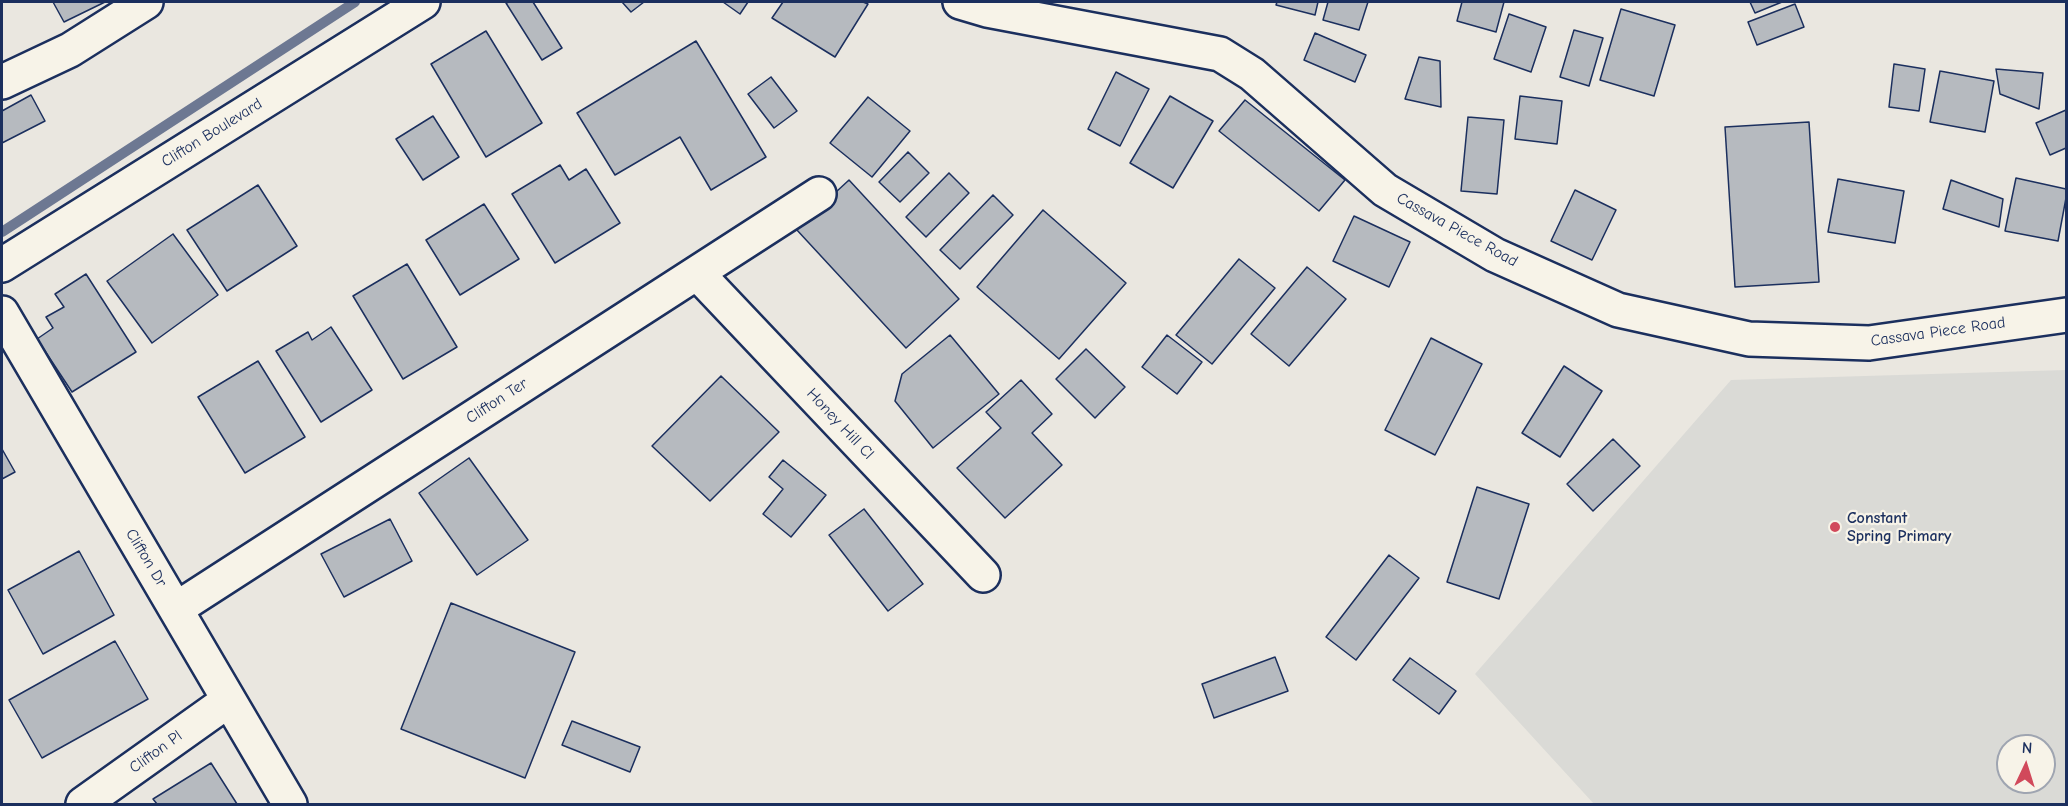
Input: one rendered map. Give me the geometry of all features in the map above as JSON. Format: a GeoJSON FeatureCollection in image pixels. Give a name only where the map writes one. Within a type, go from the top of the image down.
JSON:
{"type":"FeatureCollection","features":[{"type":"Feature","properties":{"kind":"street"},"geometry":{"type":"LineString","coordinates":[[2,82],[69,50],[147,2]]}},
{"type":"Feature","properties":{"kind":"street","name":"Clifton Boulevard"},"geometry":{"type":"LineString","coordinates":[[2,265],[423,2]]}},
{"type":"Feature","properties":{"kind":"street","name":"Cassava Piece Road"},"geometry":{"type":"LineString","coordinates":[[960,2],[987,10],[1220,54],[1252,74],[1385,190],[1495,255],[1618,310],[1749,339],[1869,343],[2067,315]]}},
{"type":"Feature","properties":{"kind":"street","name":"Clifton Ter"},"geometry":{"type":"LineString","coordinates":[[176,609],[819,194]]}},
{"type":"Feature","properties":{"kind":"street","name":"Honey Hill Cl"},"geometry":{"type":"LineString","coordinates":[[697,273],[983,574]]}},
{"type":"Feature","properties":{"kind":"street","name":"Clifton Dr"},"geometry":{"type":"LineString","coordinates":[[2,313],[290,804]]}},
{"type":"Feature","properties":{"kind":"street","name":"Clifton Pl"},"geometry":{"type":"LineString","coordinates":[[83,804],[229,700]]}},
{"type":"Feature","properties":{"kind":"shaded area","name":"Constant Spring Primary"},"geometry":{"type":"Polygon","coordinates":[[[2066,370],[2066,804],[1594,804],[1475,674],[1731,380],[2066,370]]]}},
{"type":"Feature","properties":{"kind":"building"},"geometry":{"type":"Polygon","coordinates":[[[53,2],[105,2],[64,22],[53,2]]]}},
{"type":"Feature","properties":{"kind":"building"},"geometry":{"type":"Polygon","coordinates":[[[533,2],[562,48],[542,60],[506,3],[533,2]]]}},
{"type":"Feature","properties":{"kind":"building"},"geometry":{"type":"Polygon","coordinates":[[[622,2],[644,2],[631,12],[622,2]]]}},
{"type":"Feature","properties":{"kind":"building"},"geometry":{"type":"Polygon","coordinates":[[[723,2],[748,2],[740,14],[723,2]]]}},
{"type":"Feature","properties":{"kind":"building"},"geometry":{"type":"Polygon","coordinates":[[[783,2],[863,2],[868,4],[835,57],[772,18],[783,2]]]}},
{"type":"Feature","properties":{"kind":"building"},"geometry":{"type":"Polygon","coordinates":[[[1277,2],[1318,2],[1315,15],[1276,5],[1277,2]]]}},
{"type":"Feature","properties":{"kind":"building"},"geometry":{"type":"Polygon","coordinates":[[[1328,2],[1368,2],[1359,30],[1323,20],[1328,2]]]}},
{"type":"Feature","properties":{"kind":"building"},"geometry":{"type":"Polygon","coordinates":[[[1462,2],[1504,2],[1496,32],[1457,21],[1462,2]]]}},
{"type":"Feature","properties":{"kind":"building"},"geometry":{"type":"Polygon","coordinates":[[[1750,2],[1782,2],[1755,13],[1750,2]]]}},
{"type":"Feature","properties":{"kind":"building"},"geometry":{"type":"Polygon","coordinates":[[[1795,4],[1804,27],[1757,45],[1748,22],[1795,4]]]}},
{"type":"Feature","properties":{"kind":"building"},"geometry":{"type":"Polygon","coordinates":[[[1621,9],[1675,25],[1654,96],[1600,80],[1621,9]]]}},
{"type":"Feature","properties":{"kind":"building"},"geometry":{"type":"Polygon","coordinates":[[[1509,14],[1546,27],[1531,72],[1494,59],[1509,14]]]}},
{"type":"Feature","properties":{"kind":"building"},"geometry":{"type":"Polygon","coordinates":[[[1574,30],[1603,38],[1589,86],[1560,77],[1574,30]]]}},
{"type":"Feature","properties":{"kind":"building"},"geometry":{"type":"Polygon","coordinates":[[[486,31],[542,123],[486,157],[431,64],[486,31]]]}},
{"type":"Feature","properties":{"kind":"building"},"geometry":{"type":"Polygon","coordinates":[[[1315,33],[1366,55],[1355,82],[1304,60],[1315,33]]]}},
{"type":"Feature","properties":{"kind":"building"},"geometry":{"type":"Polygon","coordinates":[[[696,41],[766,157],[711,190],[680,137],[615,175],[577,113],[696,41]]]}},
{"type":"Feature","properties":{"kind":"building"},"geometry":{"type":"Polygon","coordinates":[[[1419,57],[1440,61],[1441,107],[1405,99],[1419,57]]]}},
{"type":"Feature","properties":{"kind":"building"},"geometry":{"type":"Polygon","coordinates":[[[1894,64],[1925,69],[1919,111],[1889,107],[1894,64]]]}},
{"type":"Feature","properties":{"kind":"building"},"geometry":{"type":"Polygon","coordinates":[[[1996,69],[2043,73],[2039,109],[2000,94],[1996,69]]]}},
{"type":"Feature","properties":{"kind":"building"},"geometry":{"type":"Polygon","coordinates":[[[1940,71],[1994,81],[1985,132],[1930,122],[1940,71]]]}},
{"type":"Feature","properties":{"kind":"building"},"geometry":{"type":"Polygon","coordinates":[[[1116,72],[1149,89],[1120,146],[1088,129],[1116,72]]]}},
{"type":"Feature","properties":{"kind":"building"},"geometry":{"type":"Polygon","coordinates":[[[771,77],[797,111],[774,128],[748,94],[771,77]]]}},
{"type":"Feature","properties":{"kind":"building"},"geometry":{"type":"Polygon","coordinates":[[[31,95],[45,121],[2,143],[2,111],[31,95]]]}},
{"type":"Feature","properties":{"kind":"building"},"geometry":{"type":"Polygon","coordinates":[[[1170,96],[1213,121],[1173,188],[1130,163],[1170,96]]]}},
{"type":"Feature","properties":{"kind":"building"},"geometry":{"type":"Polygon","coordinates":[[[1520,96],[1562,101],[1557,144],[1515,139],[1520,96]]]}},
{"type":"Feature","properties":{"kind":"building"},"geometry":{"type":"Polygon","coordinates":[[[868,97],[910,131],[872,177],[830,143],[868,97]]]}},
{"type":"Feature","properties":{"kind":"building"},"geometry":{"type":"Polygon","coordinates":[[[1245,100],[1345,180],[1319,211],[1219,131],[1245,100]]]}},
{"type":"Feature","properties":{"kind":"building"},"geometry":{"type":"Polygon","coordinates":[[[2066,110],[2066,148],[2050,155],[2036,123],[2066,110]]]}},
{"type":"Feature","properties":{"kind":"building"},"geometry":{"type":"Polygon","coordinates":[[[433,116],[459,157],[423,180],[396,139],[433,116]]]}},
{"type":"Feature","properties":{"kind":"building"},"geometry":{"type":"Polygon","coordinates":[[[1468,117],[1504,120],[1497,194],[1461,191],[1468,117]]]}},
{"type":"Feature","properties":{"kind":"building"},"geometry":{"type":"Polygon","coordinates":[[[1809,122],[1819,282],[1735,287],[1725,127],[1809,122]]]}},
{"type":"Feature","properties":{"kind":"building"},"geometry":{"type":"Polygon","coordinates":[[[908,152],[929,173],[900,202],[879,182],[908,152]]]}},
{"type":"Feature","properties":{"kind":"building"},"geometry":{"type":"Polygon","coordinates":[[[560,165],[569,180],[586,169],[620,223],[555,263],[512,194],[560,165]]]}},
{"type":"Feature","properties":{"kind":"building"},"geometry":{"type":"Polygon","coordinates":[[[949,173],[969,193],[926,237],[906,217],[949,173]]]}},
{"type":"Feature","properties":{"kind":"building"},"geometry":{"type":"Polygon","coordinates":[[[2016,178],[2066,189],[2058,241],[2005,231],[2016,178]]]}},
{"type":"Feature","properties":{"kind":"building"},"geometry":{"type":"Polygon","coordinates":[[[1838,179],[1904,191],[1895,243],[1828,232],[1838,179]]]}},
{"type":"Feature","properties":{"kind":"building"},"geometry":{"type":"Polygon","coordinates":[[[849,180],[959,299],[906,348],[796,229],[849,180]]]}},
{"type":"Feature","properties":{"kind":"building"},"geometry":{"type":"Polygon","coordinates":[[[1951,180],[2003,199],[1999,227],[1943,209],[1951,180]]]}},
{"type":"Feature","properties":{"kind":"building"},"geometry":{"type":"Polygon","coordinates":[[[258,185],[297,246],[227,291],[187,230],[258,185]]]}},
{"type":"Feature","properties":{"kind":"building"},"geometry":{"type":"Polygon","coordinates":[[[1575,190],[1616,210],[1592,260],[1551,241],[1575,190]]]}},
{"type":"Feature","properties":{"kind":"building"},"geometry":{"type":"Polygon","coordinates":[[[993,195],[1013,215],[960,269],[940,250],[993,195]]]}},
{"type":"Feature","properties":{"kind":"building"},"geometry":{"type":"Polygon","coordinates":[[[484,204],[519,259],[460,295],[426,240],[484,204]]]}},
{"type":"Feature","properties":{"kind":"building"},"geometry":{"type":"Polygon","coordinates":[[[1043,210],[1126,283],[1059,359],[977,287],[1043,210]]]}},
{"type":"Feature","properties":{"kind":"building"},"geometry":{"type":"Polygon","coordinates":[[[1354,216],[1410,242],[1389,287],[1333,261],[1354,216]]]}},
{"type":"Feature","properties":{"kind":"building"},"geometry":{"type":"Polygon","coordinates":[[[173,234],[218,295],[152,343],[107,281],[173,234]]]}},
{"type":"Feature","properties":{"kind":"building"},"geometry":{"type":"Polygon","coordinates":[[[1239,259],[1275,288],[1212,364],[1176,335],[1239,259]]]}},
{"type":"Feature","properties":{"kind":"building"},"geometry":{"type":"Polygon","coordinates":[[[407,264],[457,347],[403,379],[353,296],[407,264]]]}},
{"type":"Feature","properties":{"kind":"building"},"geometry":{"type":"Polygon","coordinates":[[[1307,267],[1346,299],[1289,366],[1251,334],[1307,267]]]}},
{"type":"Feature","properties":{"kind":"building"},"geometry":{"type":"Polygon","coordinates":[[[86,274],[136,352],[72,392],[37,339],[53,328],[46,317],[64,307],[55,294],[86,274]]]}},
{"type":"Feature","properties":{"kind":"building"},"geometry":{"type":"Polygon","coordinates":[[[331,327],[372,390],[321,422],[276,351],[308,332],[312,340],[331,327]]]}},
{"type":"Feature","properties":{"kind":"building"},"geometry":{"type":"Polygon","coordinates":[[[950,335],[999,394],[933,448],[895,401],[902,374],[950,335]]]}},
{"type":"Feature","properties":{"kind":"building"},"geometry":{"type":"Polygon","coordinates":[[[1167,335],[1202,362],[1177,394],[1142,367],[1167,335]]]}},
{"type":"Feature","properties":{"kind":"building"},"geometry":{"type":"Polygon","coordinates":[[[1431,338],[1482,364],[1435,455],[1385,430],[1431,338]]]}},
{"type":"Feature","properties":{"kind":"building"},"geometry":{"type":"Polygon","coordinates":[[[1086,349],[1125,387],[1095,418],[1056,379],[1086,349]]]}},
{"type":"Feature","properties":{"kind":"building"},"geometry":{"type":"Polygon","coordinates":[[[258,361],[305,437],[245,473],[198,397],[258,361]]]}},
{"type":"Feature","properties":{"kind":"building"},"geometry":{"type":"Polygon","coordinates":[[[1564,366],[1602,391],[1560,457],[1522,433],[1564,366]]]}},
{"type":"Feature","properties":{"kind":"building"},"geometry":{"type":"Polygon","coordinates":[[[721,376],[779,432],[710,501],[652,446],[721,376]]]}},
{"type":"Feature","properties":{"kind":"building"},"geometry":{"type":"Polygon","coordinates":[[[1021,380],[1052,414],[1032,433],[1062,465],[1005,518],[957,468],[1001,428],[986,412],[1021,380]]]}},
{"type":"Feature","properties":{"kind":"building"},"geometry":{"type":"Polygon","coordinates":[[[1613,439],[1640,466],[1593,511],[1567,484],[1613,439]]]}},
{"type":"Feature","properties":{"kind":"building"},"geometry":{"type":"Polygon","coordinates":[[[2,449],[15,472],[2,479],[2,449]]]}},
{"type":"Feature","properties":{"kind":"building"},"geometry":{"type":"Polygon","coordinates":[[[469,458],[528,540],[477,575],[419,493],[469,458]]]}},
{"type":"Feature","properties":{"kind":"building"},"geometry":{"type":"Polygon","coordinates":[[[783,460],[826,495],[791,537],[763,514],[783,489],[769,477],[783,460]]]}},
{"type":"Feature","properties":{"kind":"building"},"geometry":{"type":"Polygon","coordinates":[[[1477,487],[1529,504],[1499,599],[1447,582],[1477,487]]]}},
{"type":"Feature","properties":{"kind":"building"},"geometry":{"type":"Polygon","coordinates":[[[864,509],[923,584],[888,611],[829,535],[864,509]]]}},
{"type":"Feature","properties":{"kind":"building"},"geometry":{"type":"Polygon","coordinates":[[[390,519],[412,561],[344,597],[321,554],[390,519]]]}},
{"type":"Feature","properties":{"kind":"building"},"geometry":{"type":"Polygon","coordinates":[[[79,551],[114,615],[43,654],[8,590],[79,551]]]}},
{"type":"Feature","properties":{"kind":"building"},"geometry":{"type":"Polygon","coordinates":[[[1389,555],[1419,578],[1356,660],[1326,637],[1389,555]]]}},
{"type":"Feature","properties":{"kind":"building"},"geometry":{"type":"Polygon","coordinates":[[[451,603],[575,652],[525,778],[401,729],[451,603]]]}},
{"type":"Feature","properties":{"kind":"building"},"geometry":{"type":"Polygon","coordinates":[[[115,641],[148,699],[42,758],[9,700],[115,641]]]}},
{"type":"Feature","properties":{"kind":"building"},"geometry":{"type":"Polygon","coordinates":[[[1275,657],[1288,691],[1214,718],[1202,684],[1275,657]]]}},
{"type":"Feature","properties":{"kind":"building"},"geometry":{"type":"Polygon","coordinates":[[[1410,658],[1456,691],[1439,714],[1393,680],[1410,658]]]}},
{"type":"Feature","properties":{"kind":"building"},"geometry":{"type":"Polygon","coordinates":[[[572,721],[640,747],[630,772],[562,745],[572,721]]]}},
{"type":"Feature","properties":{"kind":"building"},"geometry":{"type":"Polygon","coordinates":[[[211,763],[237,804],[157,804],[153,799],[211,763]]]}},
{"type":"Feature","properties":{"kind":"waterway"},"geometry":{"type":"LineString","coordinates":[[2,232],[355,2]]}},
{"type":"Feature","properties":{"kind":"place","name":"Constant Spring Primary"},"geometry":{"type":"Point","coordinates":[1835,527]}}]}
